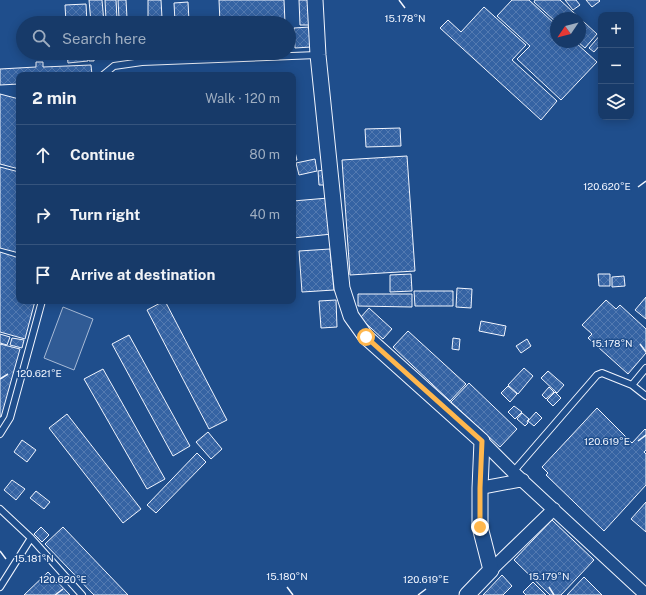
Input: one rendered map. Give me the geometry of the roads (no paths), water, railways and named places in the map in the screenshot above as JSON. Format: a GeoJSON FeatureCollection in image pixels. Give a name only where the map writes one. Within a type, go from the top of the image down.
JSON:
{"type":"FeatureCollection","features":[{"type":"Feature","properties":{"kind":"street"},"geometry":{"type":"LineString","coordinates":[[315,0],[318,55],[342,288],[351,316],[366,337],[482,441],[646,594]]}},
{"type":"Feature","properties":{"kind":"street"},"geometry":{"type":"LineString","coordinates":[[482,441],[480,527],[491,570]]}},
{"type":"Feature","properties":{"kind":"street"},"geometry":{"type":"LineString","coordinates":[[480,488],[518,476]]}},
{"type":"Feature","properties":{"kind":"street"},"geometry":{"type":"LineString","coordinates":[[467,595],[554,509]]}},
{"type":"Feature","properties":{"kind":"lane"},"geometry":{"type":"LineString","coordinates":[[296,56],[318,55]]}},
{"type":"Feature","properties":{"kind":"lane"},"geometry":{"type":"LineString","coordinates":[[107,72],[114,66],[142,62],[192,60]]}},
{"type":"Feature","properties":{"kind":"lane"},"geometry":{"type":"LineString","coordinates":[[0,434],[10,418],[41,304]]}},
{"type":"Feature","properties":{"kind":"lane"},"geometry":{"type":"LineString","coordinates":[[632,386],[646,368]]}},
{"type":"Feature","properties":{"kind":"lane"},"geometry":{"type":"LineString","coordinates":[[518,476],[597,375],[602,373],[632,386],[646,396]]}},
{"type":"Feature","properties":{"kind":"lane"},"geometry":{"type":"LineString","coordinates":[[0,509],[31,538],[82,595]]}},
{"type":"Feature","properties":{"kind":"lane"},"geometry":{"type":"LineString","coordinates":[[0,587],[31,538]]}}]}
